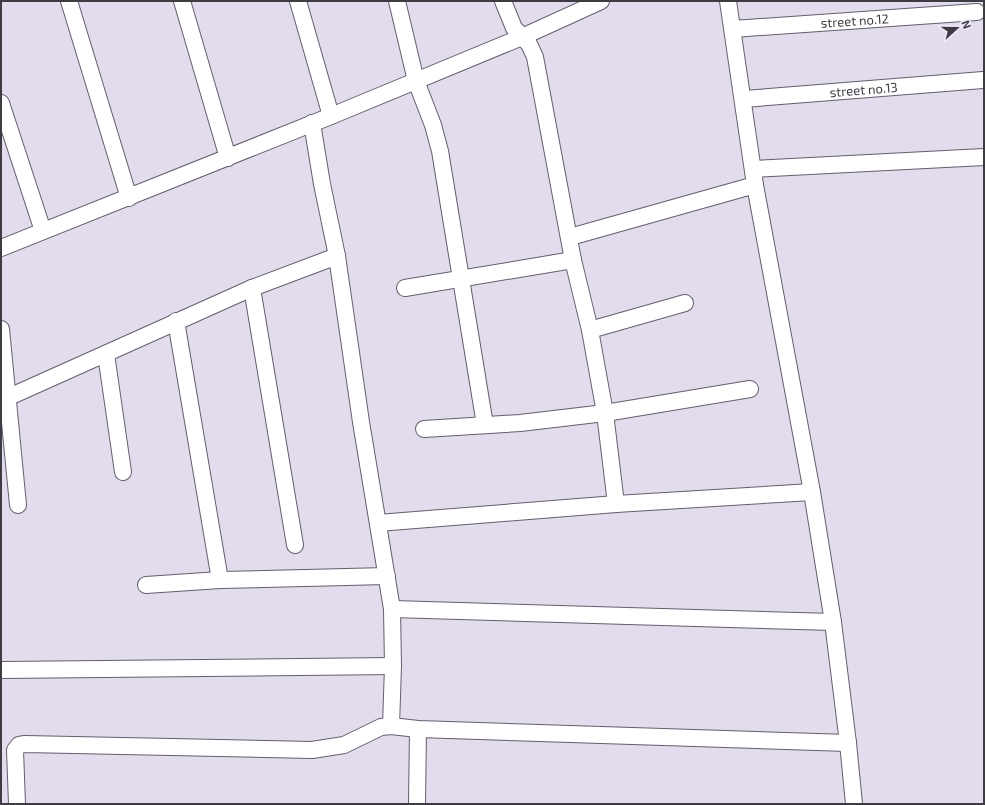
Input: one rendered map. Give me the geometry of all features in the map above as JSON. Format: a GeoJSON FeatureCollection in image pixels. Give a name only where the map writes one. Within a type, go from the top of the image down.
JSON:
{"type":"FeatureCollection","features":[{"type":"Feature","properties":{"kind":"street"},"geometry":{"type":"LineString","coordinates":[[69,1],[130,198]]}},
{"type":"Feature","properties":{"kind":"street"},"geometry":{"type":"LineString","coordinates":[[182,1],[228,158]]}},
{"type":"Feature","properties":{"kind":"street"},"geometry":{"type":"LineString","coordinates":[[298,1],[331,116]]}},
{"type":"Feature","properties":{"kind":"street"},"geometry":{"type":"LineString","coordinates":[[397,1],[416,81],[433,125],[440,151],[485,425]]}},
{"type":"Feature","properties":{"kind":"street"},"geometry":{"type":"LineString","coordinates":[[503,1],[514,28],[529,44],[535,58],[570,237],[573,260],[590,330],[605,413],[616,504]]}},
{"type":"Feature","properties":{"kind":"street"},"geometry":{"type":"LineString","coordinates":[[1,248],[130,198],[331,116],[522,37],[601,1]]}},
{"type":"Feature","properties":{"kind":"street"},"geometry":{"type":"LineString","coordinates":[[728,1],[744,99],[755,185],[812,492],[833,622],[854,804]]}},
{"type":"Feature","properties":{"kind":"street","name":"street no.12"},"geometry":{"type":"LineString","coordinates":[[733,29],[977,12]]}},
{"type":"Feature","properties":{"kind":"street","name":"street no.13"},"geometry":{"type":"LineString","coordinates":[[744,99],[983,80]]}},
{"type":"Feature","properties":{"kind":"street"},"geometry":{"type":"LineString","coordinates":[[1,102],[43,231]]}},
{"type":"Feature","properties":{"kind":"street"},"geometry":{"type":"LineString","coordinates":[[312,123],[322,184],[337,256],[392,609],[393,666],[391,726]]}},
{"type":"Feature","properties":{"kind":"street"},"geometry":{"type":"LineString","coordinates":[[753,169],[984,157]]}},
{"type":"Feature","properties":{"kind":"street"},"geometry":{"type":"LineString","coordinates":[[570,237],[755,185]]}},
{"type":"Feature","properties":{"kind":"street"},"geometry":{"type":"LineString","coordinates":[[8,397],[252,288],[337,256]]}},
{"type":"Feature","properties":{"kind":"street"},"geometry":{"type":"LineString","coordinates":[[405,288],[573,260]]}},
{"type":"Feature","properties":{"kind":"street"},"geometry":{"type":"LineString","coordinates":[[252,288],[295,545]]}},
{"type":"Feature","properties":{"kind":"street"},"geometry":{"type":"LineString","coordinates":[[590,330],[685,303]]}},
{"type":"Feature","properties":{"kind":"street"},"geometry":{"type":"LineString","coordinates":[[176,321],[220,580]]}},
{"type":"Feature","properties":{"kind":"street"},"geometry":{"type":"LineString","coordinates":[[1,329],[18,505]]}},
{"type":"Feature","properties":{"kind":"street"},"geometry":{"type":"LineString","coordinates":[[106,354],[123,472]]}},
{"type":"Feature","properties":{"kind":"street"},"geometry":{"type":"LineString","coordinates":[[424,429],[485,425],[605,413],[750,389]]}},
{"type":"Feature","properties":{"kind":"street"},"geometry":{"type":"LineString","coordinates":[[378,523],[616,504],[812,492]]}},
{"type":"Feature","properties":{"kind":"street"},"geometry":{"type":"LineString","coordinates":[[146,585],[220,580],[387,576]]}},
{"type":"Feature","properties":{"kind":"street"},"geometry":{"type":"LineString","coordinates":[[392,609],[833,622]]}},
{"type":"Feature","properties":{"kind":"street"},"geometry":{"type":"LineString","coordinates":[[1,670],[393,666]]}},
{"type":"Feature","properties":{"kind":"street"},"geometry":{"type":"LineString","coordinates":[[17,804],[15,750],[19,745],[25,744],[312,750],[354,742],[371,731],[391,726],[418,729],[848,743]]}},
{"type":"Feature","properties":{"kind":"street"},"geometry":{"type":"LineString","coordinates":[[417,804],[418,729]]}}]}
